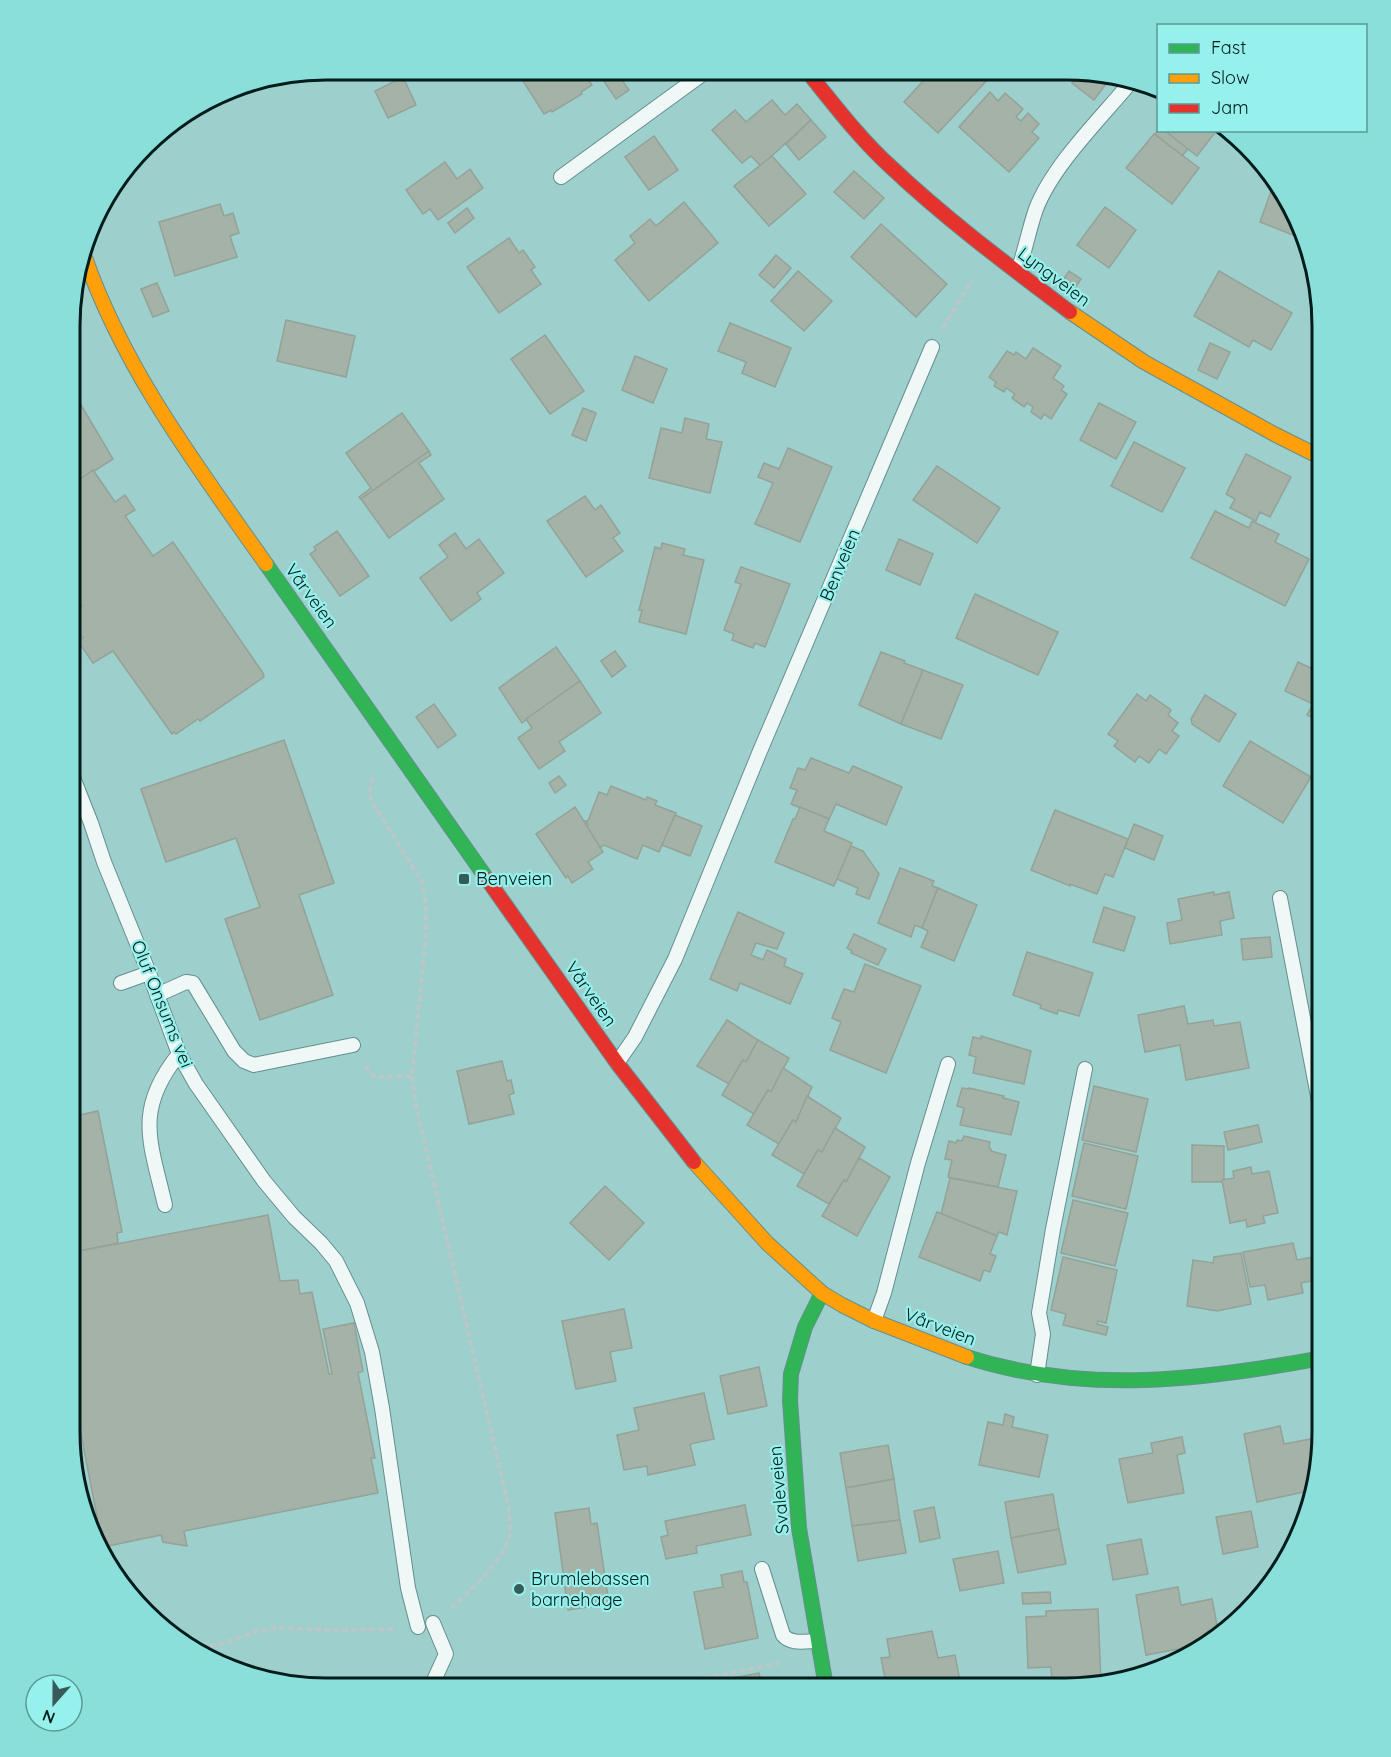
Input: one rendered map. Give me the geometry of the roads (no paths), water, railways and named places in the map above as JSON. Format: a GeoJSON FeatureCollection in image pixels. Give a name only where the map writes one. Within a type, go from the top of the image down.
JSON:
{"type":"FeatureCollection","features":[{"type":"Feature","properties":{"kind":"street","name":"Lyngveien"},"geometry":{"type":"LineString","coordinates":[[814,80],[856,132],[890,167],[1018,273],[1076,317],[1144,362],[1312,453]]}},
{"type":"Feature","properties":{"kind":"street","name":"Vårveien"},"geometry":{"type":"LineString","coordinates":[[87,266],[92,283],[115,333],[146,391],[194,462],[617,1063],[686,1155],[769,1246],[822,1293],[854,1312],[946,1351],[1037,1375],[1089,1381],[1165,1380],[1266,1368],[1312,1360]]}},
{"type":"Feature","properties":{"kind":"street","name":"Svaleveien"},"geometry":{"type":"LineString","coordinates":[[822,1293],[806,1327],[791,1374],[790,1400],[799,1528],[824,1678]]}},
{"type":"Feature","properties":{"kind":"lane"},"geometry":{"type":"LineString","coordinates":[[561,177],[694,80]]}},
{"type":"Feature","properties":{"kind":"lane"},"geometry":{"type":"LineString","coordinates":[[1018,273],[1036,210],[1046,190],[1069,156],[1126,87]]}},
{"type":"Feature","properties":{"kind":"lane","name":"Benveien"},"geometry":{"type":"LineString","coordinates":[[617,1063],[635,1037],[675,959],[764,742],[932,347]]}},
{"type":"Feature","properties":{"kind":"lane","name":"Oluf Onsums vei"},"geometry":{"type":"LineString","coordinates":[[80,794],[179,1054],[196,1084],[264,1180],[294,1217],[336,1261],[360,1313],[372,1352],[408,1588],[418,1627]]}},
{"type":"Feature","properties":{"kind":"lane"},"geometry":{"type":"LineString","coordinates":[[1280,898],[1312,1065]]}},
{"type":"Feature","properties":{"kind":"lane"},"geometry":{"type":"LineString","coordinates":[[121,983],[149,973]]}},
{"type":"Feature","properties":{"kind":"lane"},"geometry":{"type":"LineString","coordinates":[[157,995],[186,982],[193,983],[234,1051],[254,1065],[354,1045]]}},
{"type":"Feature","properties":{"kind":"lane"},"geometry":{"type":"LineString","coordinates":[[165,1205],[148,1136],[151,1101],[165,1071],[179,1054]]}},
{"type":"Feature","properties":{"kind":"lane"},"geometry":{"type":"LineString","coordinates":[[874,1321],[884,1293],[918,1163],[948,1065]]}},
{"type":"Feature","properties":{"kind":"lane"},"geometry":{"type":"LineString","coordinates":[[1037,1375],[1043,1334],[1039,1313],[1053,1229],[1085,1070]]}},
{"type":"Feature","properties":{"kind":"lane"},"geometry":{"type":"LineString","coordinates":[[762,1569],[786,1640],[819,1648]]}},
{"type":"Feature","properties":{"kind":"lane"},"geometry":{"type":"LineString","coordinates":[[433,1623],[446,1654],[435,1678]]}},
{"type":"Feature","properties":{"kind":"place","name":"Benveien"},"geometry":{"type":"Point","coordinates":[464,879]}},
{"type":"Feature","properties":{"kind":"place","name":"Brumlebassen barnehage"},"geometry":{"type":"Point","coordinates":[519,1589]}}]}
